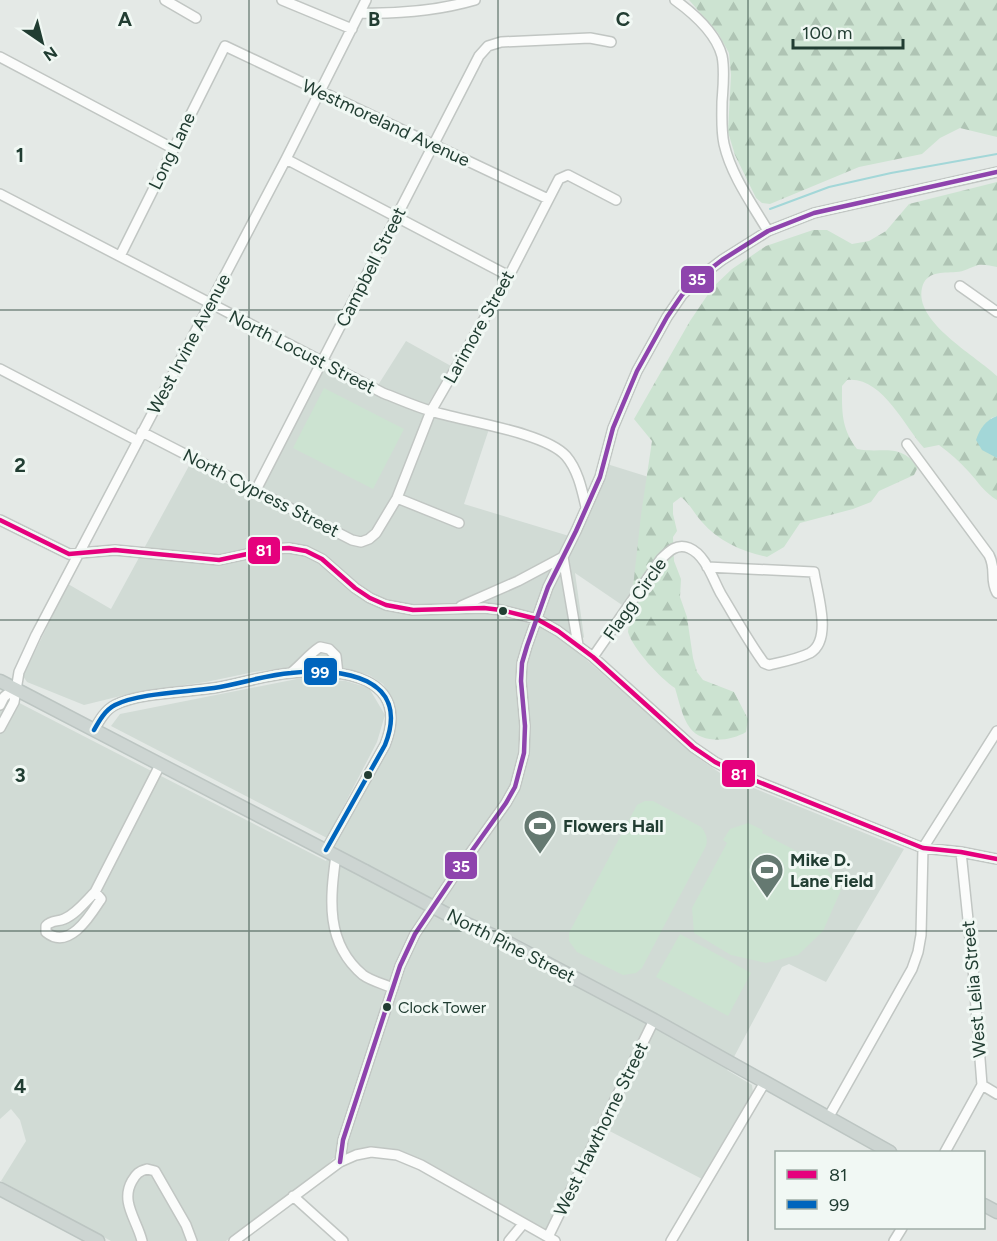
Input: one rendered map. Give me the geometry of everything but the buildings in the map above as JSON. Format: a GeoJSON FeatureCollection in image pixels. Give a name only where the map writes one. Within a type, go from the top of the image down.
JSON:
{"type":"FeatureCollection","features":[{"type":"Feature","properties":{"kind":"main road","name":"North Pine Street"},"geometry":{"type":"LineString","coordinates":[[0,681],[456,919],[503,939],[654,1020],[888,1151]]}},
{"type":"Feature","properties":{"kind":"main road"},"geometry":{"type":"LineString","coordinates":[[0,1190],[98,1241]]}},
{"type":"Feature","properties":{"kind":"street"},"geometry":{"type":"LineString","coordinates":[[165,0],[196,18]]}},
{"type":"Feature","properties":{"kind":"street"},"geometry":{"type":"LineString","coordinates":[[282,0],[352,29]]}},
{"type":"Feature","properties":{"kind":"street","name":"West Irvine Avenue"},"geometry":{"type":"LineString","coordinates":[[0,728],[14,702],[15,688],[23,663],[286,159],[366,0]]}},
{"type":"Feature","properties":{"kind":"street"},"geometry":{"type":"LineString","coordinates":[[360,13],[398,14],[425,11],[476,0]]}},
{"type":"Feature","properties":{"kind":"street"},"geometry":{"type":"LineString","coordinates":[[675,0],[714,38],[722,55],[724,74],[721,128],[724,145],[734,170],[768,231]]}},
{"type":"Feature","properties":{"kind":"street","name":"Campbell Street"},"geometry":{"type":"LineString","coordinates":[[256,490],[479,56],[488,46],[501,42],[590,38],[611,42]]}},
{"type":"Feature","properties":{"kind":"street","name":"Westmoreland Avenue"},"geometry":{"type":"LineString","coordinates":[[225,46],[548,199]]}},
{"type":"Feature","properties":{"kind":"street","name":"Long Lane"},"geometry":{"type":"LineString","coordinates":[[120,256],[225,46]]}},
{"type":"Feature","properties":{"kind":"street"},"geometry":{"type":"LineString","coordinates":[[0,57],[174,149]]}},
{"type":"Feature","properties":{"kind":"street"},"geometry":{"type":"LineString","coordinates":[[286,159],[509,276]]}},
{"type":"Feature","properties":{"kind":"street"},"geometry":{"type":"LineString","coordinates":[[340,1162],[344,1139],[400,966],[415,934],[515,787],[524,753],[522,663],[548,587],[600,477],[613,428],[625,399],[637,371],[667,317],[682,295],[701,276],[768,231],[814,213],[997,172]]}},
{"type":"Feature","properties":{"kind":"street","name":"Larimore Street"},"geometry":{"type":"LineString","coordinates":[[397,498],[431,411],[509,276],[559,179],[568,175],[616,200]]}},
{"type":"Feature","properties":{"kind":"street","name":"North Locust Street"},"geometry":{"type":"LineString","coordinates":[[0,194],[383,393],[431,411],[482,423],[550,445],[565,455],[575,471],[587,508]]}},
{"type":"Feature","properties":{"kind":"street"},"geometry":{"type":"LineString","coordinates":[[960,286],[997,312]]}},
{"type":"Feature","properties":{"kind":"street","name":"North Cypress Street"},"geometry":{"type":"LineString","coordinates":[[0,369],[256,490],[352,540],[361,542],[376,533],[397,498]]}},
{"type":"Feature","properties":{"kind":"street"},"geometry":{"type":"LineString","coordinates":[[907,444],[989,555],[995,568],[993,580],[997,593]]}},
{"type":"Feature","properties":{"kind":"street"},"geometry":{"type":"LineString","coordinates":[[397,498],[459,522]]}},
{"type":"Feature","properties":{"kind":"street"},"geometry":{"type":"LineString","coordinates":[[0,520],[69,554],[78,555],[91,551],[115,550],[219,561],[271,549],[289,548],[306,551],[322,559],[355,588],[386,605],[413,610],[501,610],[537,619],[593,657],[693,747],[715,762],[739,774],[923,848],[997,859]]}},
{"type":"Feature","properties":{"kind":"street","name":"Flagg Circle"},"geometry":{"type":"LineString","coordinates":[[593,657],[661,559],[671,550],[681,546],[691,549],[707,567],[764,663],[769,665],[812,652],[818,645],[823,630],[814,572],[707,567]]}},
{"type":"Feature","properties":{"kind":"street"},"geometry":{"type":"LineString","coordinates":[[455,609],[518,581],[562,557]]}},
{"type":"Feature","properties":{"kind":"street"},"geometry":{"type":"LineString","coordinates":[[562,557],[578,645]]}},
{"type":"Feature","properties":{"kind":"street"},"geometry":{"type":"LineString","coordinates":[[292,672],[310,653],[320,647],[329,649],[336,656],[338,674]]}},
{"type":"Feature","properties":{"kind":"street"},"geometry":{"type":"LineString","coordinates":[[94,730],[102,717],[114,705],[139,698],[217,688],[292,672],[355,676],[371,682],[384,694],[392,711],[391,729],[331,853],[333,923],[337,942],[364,976],[393,988]]}},
{"type":"Feature","properties":{"kind":"street"},"geometry":{"type":"LineString","coordinates":[[0,705],[4,697],[15,688]]}},
{"type":"Feature","properties":{"kind":"street"},"geometry":{"type":"LineString","coordinates":[[828,1118],[912,969],[918,952],[921,935],[923,848],[997,731]]}},
{"type":"Feature","properties":{"kind":"street"},"geometry":{"type":"LineString","coordinates":[[98,895],[66,918],[49,922],[46,932],[50,936],[60,937],[72,934],[82,927],[98,895],[160,765]]}},
{"type":"Feature","properties":{"kind":"street","name":"West Lelia Street"},"geometry":{"type":"LineString","coordinates":[[961,852],[982,1085]]}},
{"type":"Feature","properties":{"kind":"street","name":"West Hawthorne Street"},"geometry":{"type":"LineString","coordinates":[[551,1239],[654,1020]]}},
{"type":"Feature","properties":{"kind":"street"},"geometry":{"type":"LineString","coordinates":[[671,1241],[765,1083]]}},
{"type":"Feature","properties":{"kind":"street"},"geometry":{"type":"LineString","coordinates":[[946,1151],[982,1085],[997,1094]]}},
{"type":"Feature","properties":{"kind":"street"},"geometry":{"type":"LineString","coordinates":[[234,1241],[340,1162],[371,1152],[397,1155],[421,1166],[551,1239]]}},
{"type":"Feature","properties":{"kind":"street"},"geometry":{"type":"LineString","coordinates":[[142,1241],[127,1197],[128,1188],[135,1174],[141,1170],[151,1169],[155,1171],[186,1225],[192,1241]]}},
{"type":"Feature","properties":{"kind":"street"},"geometry":{"type":"LineString","coordinates":[[293,1196],[343,1241]]}},
{"type":"Feature","properties":{"kind":"street"},"geometry":{"type":"LineString","coordinates":[[509,1241],[523,1224]]}},
{"type":"Feature","properties":{"kind":"shaded area"},"geometry":{"type":"Polygon","coordinates":[[[406,341],[451,366],[423,412],[466,425],[489,429],[464,504],[579,539],[607,464],[655,479],[641,580],[622,605],[575,573],[584,637],[574,649],[701,760],[726,777],[904,849],[826,982],[789,964],[782,967],[727,1070],[752,1085],[753,1093],[702,1179],[598,1125],[546,1232],[407,1154],[395,1149],[369,1148],[348,1152],[334,1158],[316,1175],[226,1241],[111,1241],[1,1181],[26,1141],[20,1120],[11,1109],[0,1119],[0,693],[326,861],[395,731],[396,714],[391,696],[383,684],[369,675],[345,668],[306,665],[137,692],[84,705],[27,682],[23,676],[68,584],[111,609],[190,464],[256,499],[324,369],[373,393],[406,341]]]}},
{"type":"Feature","properties":{"kind":"shaded area"},"geometry":{"type":"Polygon","coordinates":[[[302,678],[346,681],[369,688],[385,715],[377,742],[327,838],[111,726],[120,714],[302,678]]]}},
{"type":"Feature","properties":{"kind":"green space"},"geometry":{"type":"Polygon","coordinates":[[[689,0],[997,0],[997,137],[960,128],[940,138],[922,154],[859,167],[770,204],[762,203],[756,198],[735,155],[728,132],[731,75],[729,53],[718,33],[689,0]]]}},
{"type":"Feature","properties":{"kind":"green space"},"geometry":{"type":"Polygon","coordinates":[[[997,182],[997,267],[978,265],[962,271],[935,274],[924,282],[922,301],[927,313],[948,337],[997,376],[997,416],[991,418],[995,457],[997,458],[997,500],[939,445],[924,448],[891,404],[871,386],[860,381],[847,380],[842,386],[845,427],[857,449],[890,450],[904,454],[918,467],[914,475],[879,491],[871,502],[800,523],[784,547],[767,557],[740,549],[723,540],[708,529],[681,497],[673,503],[677,531],[673,537],[674,561],[681,579],[680,597],[687,617],[697,672],[703,680],[734,692],[748,719],[746,732],[733,738],[717,740],[702,737],[687,724],[675,688],[648,663],[635,647],[628,632],[652,441],[634,419],[690,321],[713,287],[732,269],[766,246],[813,230],[827,230],[852,244],[869,241],[886,231],[909,204],[997,182]]]}},
{"type":"Feature","properties":{"kind":"green space"},"geometry":{"type":"Polygon","coordinates":[[[324,388],[404,429],[373,489],[293,448],[324,388]]]}},
{"type":"Feature","properties":{"kind":"green space"},"geometry":{"type":"Polygon","coordinates":[[[645,801],[653,801],[701,827],[707,843],[642,968],[636,973],[623,975],[577,952],[569,941],[569,933],[637,805],[645,801]]]}},
{"type":"Feature","properties":{"kind":"green space","name":"Mike D. Lane Field"},"geometry":{"type":"Polygon","coordinates":[[[748,823],[763,830],[762,833],[825,866],[841,890],[823,931],[798,955],[766,963],[731,955],[694,933],[692,908],[727,843],[723,840],[730,829],[748,823]]]}},
{"type":"Feature","properties":{"kind":"green space"},"geometry":{"type":"Polygon","coordinates":[[[680,934],[751,973],[728,1016],[656,977],[680,934]]]}},
{"type":"Feature","properties":{"kind":"water"},"geometry":{"type":"Polygon","coordinates":[[[997,416],[997,458],[982,450],[976,440],[984,425],[997,416]]]}},
{"type":"Feature","properties":{"kind":"waterway"},"geometry":{"type":"LineString","coordinates":[[770,209],[829,187],[997,154]]}},
{"type":"Feature","properties":{"kind":"transit line","name":"35"},"geometry":{"type":"LineString","coordinates":[[340,1162],[343,1140],[400,966],[415,934],[515,787],[524,753],[525,726],[521,681],[522,663],[527,646],[548,587],[600,477],[613,428],[637,371],[667,317],[682,295],[701,276],[768,231],[814,213],[997,172]]}},
{"type":"Feature","properties":{"kind":"transit line","name":"81"},"geometry":{"type":"LineString","coordinates":[[0,520],[69,554],[115,550],[219,560],[271,549],[289,548],[306,551],[322,559],[355,588],[386,605],[413,610],[484,608],[537,619],[558,631],[593,657],[693,747],[715,762],[739,774],[923,848],[997,859]]}},
{"type":"Feature","properties":{"kind":"transit line","name":"99"},"geometry":{"type":"LineString","coordinates":[[94,730],[111,707],[149,695],[214,688],[291,673],[331,672],[367,681],[380,691],[389,704],[391,722],[385,745],[326,850]]}},
{"type":"Feature","properties":{"kind":"place","name":"Flowers Hall"},"geometry":{"type":"Point","coordinates":[540,855]}},
{"type":"Feature","properties":{"kind":"place","name":"Mike D. Lane Field"},"geometry":{"type":"Point","coordinates":[767,899]}},
{"type":"Feature","properties":{"kind":"place","name":"Clock Tower"},"geometry":{"type":"Point","coordinates":[387,1007]}}]}
